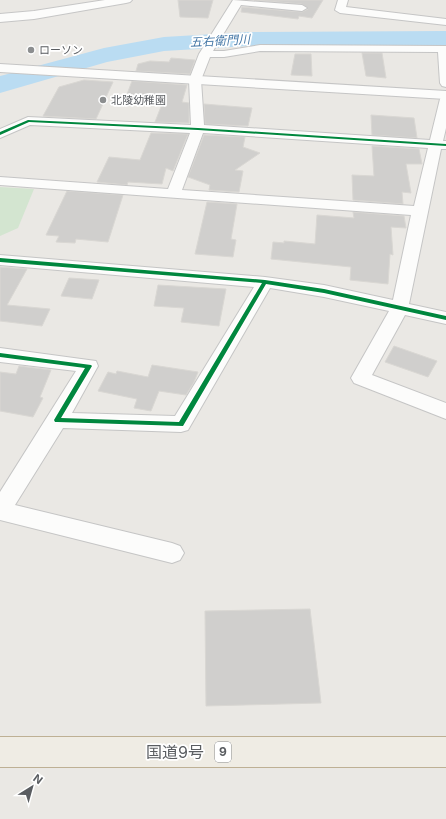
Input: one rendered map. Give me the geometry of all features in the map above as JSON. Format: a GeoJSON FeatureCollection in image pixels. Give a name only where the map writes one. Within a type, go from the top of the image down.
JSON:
{"type":"FeatureCollection","features":[{"type":"Feature","properties":{"kind":"highway","name":"国道9号"},"geometry":{"type":"LineString","coordinates":[[0,752],[446,752]]}},
{"type":"Feature","properties":{"kind":"street"},"geometry":{"type":"LineString","coordinates":[[0,18],[58,12],[126,0]]}},
{"type":"Feature","properties":{"kind":"street"},"geometry":{"type":"LineString","coordinates":[[344,0],[340,10],[446,22]]}},
{"type":"Feature","properties":{"kind":"street"},"geometry":{"type":"LineString","coordinates":[[173,194],[198,129],[195,80],[208,49],[238,1],[302,8]]}},
{"type":"Feature","properties":{"kind":"street"},"geometry":{"type":"LineString","coordinates":[[208,49],[224,54],[260,48],[443,49],[446,83]]}},
{"type":"Feature","properties":{"kind":"street"},"geometry":{"type":"LineString","coordinates":[[0,68],[446,94]]}},
{"type":"Feature","properties":{"kind":"street"},"geometry":{"type":"LineString","coordinates":[[446,99],[441,144],[420,211],[400,307],[361,378],[446,411]]}},
{"type":"Feature","properties":{"kind":"street"},"geometry":{"type":"LineString","coordinates":[[0,134],[28,121],[198,129],[441,144]]}},
{"type":"Feature","properties":{"kind":"street"},"geometry":{"type":"LineString","coordinates":[[0,181],[420,211]]}},
{"type":"Feature","properties":{"kind":"street"},"geometry":{"type":"LineString","coordinates":[[0,260],[265,282],[324,291],[446,318]]}},
{"type":"Feature","properties":{"kind":"street"},"geometry":{"type":"LineString","coordinates":[[57,420],[181,424],[265,282]]}},
{"type":"Feature","properties":{"kind":"street"},"geometry":{"type":"LineString","coordinates":[[0,355],[89,366],[0,511],[172,553]]}},
{"type":"Feature","properties":{"kind":"green space"},"geometry":{"type":"Polygon","coordinates":[[[0,187],[34,189],[18,228],[0,236],[0,187]]]}},
{"type":"Feature","properties":{"kind":"building"},"geometry":{"type":"Polygon","coordinates":[[[178,0],[213,0],[208,18],[180,17],[178,0]]]}},
{"type":"Feature","properties":{"kind":"building"},"geometry":{"type":"Polygon","coordinates":[[[254,0],[323,0],[312,18],[299,16],[298,19],[241,12],[242,7],[302,12],[308,9],[302,4],[254,0]]]}},
{"type":"Feature","properties":{"kind":"building"},"geometry":{"type":"Polygon","coordinates":[[[362,53],[382,53],[386,78],[366,76],[362,53]]]}},
{"type":"Feature","properties":{"kind":"building"},"geometry":{"type":"Polygon","coordinates":[[[295,54],[311,54],[312,76],[291,75],[295,54]]]}},
{"type":"Feature","properties":{"kind":"building"},"geometry":{"type":"Polygon","coordinates":[[[171,58],[195,60],[190,74],[136,71],[138,64],[150,61],[169,62],[171,58]]]}},
{"type":"Feature","properties":{"kind":"building"},"geometry":{"type":"Polygon","coordinates":[[[84,80],[113,82],[96,119],[43,116],[59,87],[84,80]]]}},
{"type":"Feature","properties":{"kind":"building"},"geometry":{"type":"Polygon","coordinates":[[[132,81],[187,85],[182,102],[189,103],[189,123],[155,122],[164,99],[126,97],[132,81]]]}},
{"type":"Feature","properties":{"kind":"building"},"geometry":{"type":"Polygon","coordinates":[[[204,104],[252,108],[248,126],[205,124],[204,104]]]}},
{"type":"Feature","properties":{"kind":"building"},"geometry":{"type":"Polygon","coordinates":[[[371,115],[414,118],[417,138],[372,135],[371,115]]]}},
{"type":"Feature","properties":{"kind":"building"},"geometry":{"type":"Polygon","coordinates":[[[151,133],[188,134],[173,171],[166,168],[162,184],[128,182],[127,185],[97,182],[109,157],[140,160],[151,133]]]}},
{"type":"Feature","properties":{"kind":"building"},"geometry":{"type":"Polygon","coordinates":[[[204,135],[245,137],[243,147],[260,153],[235,170],[243,171],[239,192],[209,190],[210,185],[188,177],[204,135]]]}},
{"type":"Feature","properties":{"kind":"building"},"geometry":{"type":"Polygon","coordinates":[[[372,146],[419,149],[422,164],[406,164],[411,193],[402,192],[403,204],[353,200],[352,175],[374,176],[372,146]]]}},
{"type":"Feature","properties":{"kind":"building"},"geometry":{"type":"Polygon","coordinates":[[[67,191],[123,195],[108,242],[76,239],[75,243],[56,242],[59,236],[46,235],[67,191]]]}},
{"type":"Feature","properties":{"kind":"building"},"geometry":{"type":"Polygon","coordinates":[[[207,202],[237,204],[231,239],[236,240],[233,257],[195,254],[207,202]]]}},
{"type":"Feature","properties":{"kind":"building"},"geometry":{"type":"Polygon","coordinates":[[[353,212],[404,216],[406,228],[391,227],[393,255],[390,254],[388,284],[350,280],[351,267],[271,259],[273,242],[284,243],[284,241],[315,244],[317,215],[354,218],[353,212]]]}},
{"type":"Feature","properties":{"kind":"building"},"geometry":{"type":"Polygon","coordinates":[[[0,267],[27,269],[7,305],[50,309],[42,326],[0,321],[0,267]]]}},
{"type":"Feature","properties":{"kind":"building"},"geometry":{"type":"Polygon","coordinates":[[[69,278],[99,280],[92,299],[61,296],[69,278]]]}},
{"type":"Feature","properties":{"kind":"building"},"geometry":{"type":"Polygon","coordinates":[[[158,285],[226,289],[219,326],[181,322],[184,308],[154,306],[158,285]]]}},
{"type":"Feature","properties":{"kind":"building"},"geometry":{"type":"Polygon","coordinates":[[[394,346],[437,361],[428,377],[385,362],[394,346]]]}},
{"type":"Feature","properties":{"kind":"building"},"geometry":{"type":"Polygon","coordinates":[[[152,365],[198,372],[186,395],[159,391],[151,411],[134,408],[137,399],[98,391],[108,372],[116,374],[117,371],[148,377],[152,365]]]}},
{"type":"Feature","properties":{"kind":"building"},"geometry":{"type":"Polygon","coordinates":[[[19,366],[51,370],[40,397],[43,398],[33,417],[0,411],[0,372],[16,374],[19,366]]]}},
{"type":"Feature","properties":{"kind":"building"},"geometry":{"type":"Polygon","coordinates":[[[310,609],[321,703],[206,706],[205,611],[310,609]]]}},
{"type":"Feature","properties":{"kind":"waterway","name":"五右衛門川"},"geometry":{"type":"LineString","coordinates":[[0,85],[13,80],[104,55],[164,44],[248,39],[446,38]]}},
{"type":"Feature","properties":{"kind":"cycle path"},"geometry":{"type":"LineString","coordinates":[[0,134],[28,121],[198,129],[446,145]]}},
{"type":"Feature","properties":{"kind":"cycle path"},"geometry":{"type":"LineString","coordinates":[[0,260],[265,282],[324,291],[446,318]]}},
{"type":"Feature","properties":{"kind":"cycle path"},"geometry":{"type":"LineString","coordinates":[[0,355],[89,366],[57,420],[181,424],[265,282]]}},
{"type":"Feature","properties":{"kind":"place","name":"ローソン"},"geometry":{"type":"Point","coordinates":[31,50]}},
{"type":"Feature","properties":{"kind":"place","name":"北陵幼稚園"},"geometry":{"type":"Point","coordinates":[103,100]}}]}
